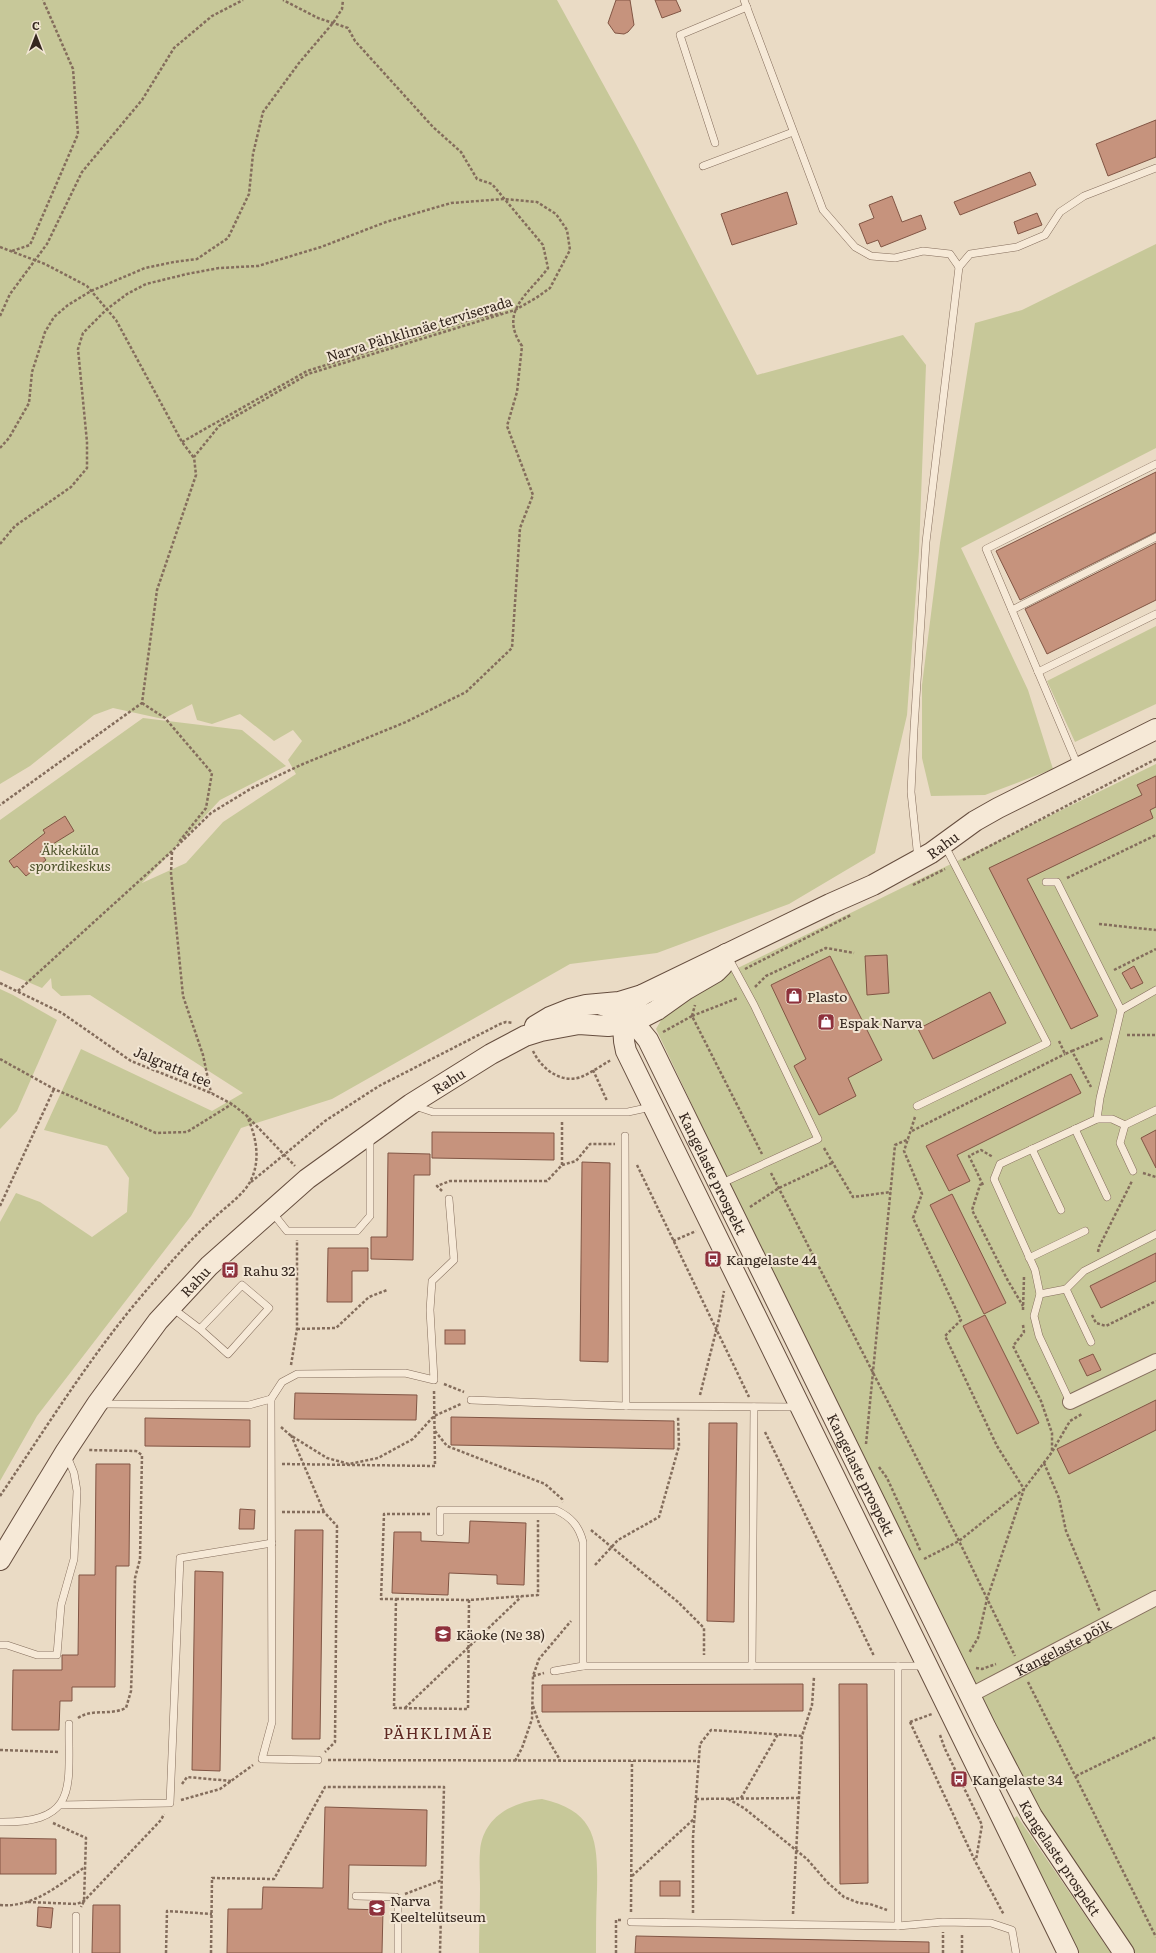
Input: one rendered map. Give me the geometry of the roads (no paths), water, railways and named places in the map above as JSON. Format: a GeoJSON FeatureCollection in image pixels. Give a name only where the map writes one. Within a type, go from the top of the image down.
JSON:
{"type":"FeatureCollection","features":[{"type":"Feature","properties":{"kind":"main road","name":"Rahu"},"geometry":{"type":"LineString","coordinates":[[525,1036],[535,1026],[550,1017],[586,1005],[619,1002],[642,995],[830,904],[873,885],[918,861],[981,818],[1078,767],[1156,729]]}},
{"type":"Feature","properties":{"kind":"main road","name":"Rahu"},"geometry":{"type":"LineString","coordinates":[[0,1560],[66,1451],[97,1404],[158,1321],[209,1266],[307,1179],[411,1104],[491,1054],[525,1036],[541,1030],[590,1024],[608,1026],[627,1022],[657,1010],[685,990],[716,972],[722,966],[726,954]]}},
{"type":"Feature","properties":{"kind":"main road"},"geometry":{"type":"LineString","coordinates":[[626,1051],[624,1041],[627,1022],[633,1003],[642,995]]}},
{"type":"Feature","properties":{"kind":"main road","name":"Kangelaste prospekt"},"geometry":{"type":"LineString","coordinates":[[598,1004],[627,1022],[648,1040],[969,1696],[1032,1816],[1124,1953]]}},
{"type":"Feature","properties":{"kind":"main road"},"geometry":{"type":"LineString","coordinates":[[648,1040],[650,1025],[657,1010]]}},
{"type":"Feature","properties":{"kind":"main road"},"geometry":{"type":"LineString","coordinates":[[566,1027],[581,1028],[605,1037],[616,1042],[626,1051]]}},
{"type":"Feature","properties":{"kind":"main road","name":"Kangelaste prospekt"},"geometry":{"type":"LineString","coordinates":[[626,1051],[1068,1953]]}},
{"type":"Feature","properties":{"kind":"street"},"geometry":{"type":"LineString","coordinates":[[1070,1402],[1156,1361]]}},
{"type":"Feature","properties":{"kind":"street","name":"Kangelaste põik"},"geometry":{"type":"LineString","coordinates":[[969,1696],[1156,1598]]}},
{"type":"Feature","properties":{"kind":"lane"},"geometry":{"type":"LineString","coordinates":[[715,142],[680,36],[745,4],[823,210],[855,247],[870,256],[895,258],[923,251],[950,254],[959,267]]}},
{"type":"Feature","properties":{"kind":"lane"},"geometry":{"type":"LineString","coordinates":[[703,166],[793,132]]}},
{"type":"Feature","properties":{"kind":"lane"},"geometry":{"type":"LineString","coordinates":[[918,861],[911,792],[926,542],[959,267],[970,254],[1017,247],[1045,235],[1060,212],[1084,196],[1156,168]]}},
{"type":"Feature","properties":{"kind":"lane"},"geometry":{"type":"LineString","coordinates":[[1078,767],[986,549],[1156,464]]}},
{"type":"Feature","properties":{"kind":"lane"},"geometry":{"type":"LineString","coordinates":[[1012,610],[1156,537]]}},
{"type":"Feature","properties":{"kind":"lane"},"geometry":{"type":"LineString","coordinates":[[1038,672],[1156,614]]}},
{"type":"Feature","properties":{"kind":"lane"},"geometry":{"type":"LineString","coordinates":[[918,1106],[1047,1043],[944,844]]}},
{"type":"Feature","properties":{"kind":"lane"},"geometry":{"type":"LineString","coordinates":[[1046,882],[1057,882],[1121,1010],[1110,1048],[1097,1119]]}},
{"type":"Feature","properties":{"kind":"lane"},"geometry":{"type":"LineString","coordinates":[[719,1184],[818,1139],[748,994],[726,954]]}},
{"type":"Feature","properties":{"kind":"lane"},"geometry":{"type":"LineString","coordinates":[[1121,1010],[1156,990]]}},
{"type":"Feature","properties":{"kind":"lane"},"geometry":{"type":"LineString","coordinates":[[411,1104],[433,1112],[628,1112],[654,1106]]}},
{"type":"Feature","properties":{"kind":"lane"},"geometry":{"type":"LineString","coordinates":[[1133,1171],[1120,1143],[1125,1125],[1156,1110]]}},
{"type":"Feature","properties":{"kind":"lane"},"geometry":{"type":"LineString","coordinates":[[1070,1402],[1039,1336],[1034,1316],[1040,1294],[1035,1270],[994,1179],[1000,1164],[1097,1119],[1112,1119],[1125,1125]]}},
{"type":"Feature","properties":{"kind":"lane"},"geometry":{"type":"LineString","coordinates":[[1075,1129],[1107,1197]]}},
{"type":"Feature","properties":{"kind":"lane"},"geometry":{"type":"LineString","coordinates":[[271,1210],[286,1231],[357,1231],[370,1216],[370,1133]]}},
{"type":"Feature","properties":{"kind":"lane"},"geometry":{"type":"LineString","coordinates":[[625,1136],[626,1406]]}},
{"type":"Feature","properties":{"kind":"lane"},"geometry":{"type":"LineString","coordinates":[[1032,1149],[1061,1210]]}},
{"type":"Feature","properties":{"kind":"lane"},"geometry":{"type":"LineString","coordinates":[[318,1760],[262,1759],[272,1722],[271,1399],[282,1382],[298,1374],[405,1373],[434,1380],[430,1310],[432,1281],[454,1260],[449,1199]]}},
{"type":"Feature","properties":{"kind":"lane"},"geometry":{"type":"LineString","coordinates":[[1029,1258],[1085,1231]]}},
{"type":"Feature","properties":{"kind":"lane"},"geometry":{"type":"LineString","coordinates":[[1040,1294],[1066,1289],[1084,1271],[1156,1234]]}},
{"type":"Feature","properties":{"kind":"lane"},"geometry":{"type":"LineString","coordinates":[[171,1307],[200,1329],[228,1354],[268,1308],[242,1285],[200,1329]]}},
{"type":"Feature","properties":{"kind":"lane"},"geometry":{"type":"LineString","coordinates":[[1066,1289],[1091,1342]]}},
{"type":"Feature","properties":{"kind":"lane"},"geometry":{"type":"LineString","coordinates":[[97,1404],[249,1405],[271,1399]]}},
{"type":"Feature","properties":{"kind":"lane"},"geometry":{"type":"LineString","coordinates":[[471,1400],[626,1406],[801,1407]]}},
{"type":"Feature","properties":{"kind":"lane"},"geometry":{"type":"LineString","coordinates":[[752,1666],[754,1407]]}},
{"type":"Feature","properties":{"kind":"lane"},"geometry":{"type":"LineString","coordinates":[[0,1645],[7,1645],[37,1655],[57,1655],[61,1605],[74,1559],[77,1491],[74,1473],[66,1451]]}},
{"type":"Feature","properties":{"kind":"lane"},"geometry":{"type":"LineString","coordinates":[[440,1532],[440,1510],[556,1510],[566,1514],[575,1522],[580,1531],[583,1542],[583,1666]]}},
{"type":"Feature","properties":{"kind":"lane"},"geometry":{"type":"LineString","coordinates":[[60,1805],[170,1803],[180,1558],[272,1543]]}},
{"type":"Feature","properties":{"kind":"lane"},"geometry":{"type":"LineString","coordinates":[[554,1671],[583,1666],[927,1666]]}},
{"type":"Feature","properties":{"kind":"lane"},"geometry":{"type":"LineString","coordinates":[[898,1666],[898,1926]]}},
{"type":"Feature","properties":{"kind":"lane"},"geometry":{"type":"LineString","coordinates":[[0,1822],[22,1822],[42,1818],[60,1805],[68,1790],[69,1724]]}},
{"type":"Feature","properties":{"kind":"lane"},"geometry":{"type":"LineString","coordinates":[[356,1896],[396,1897],[398,1904],[398,1953]]}},
{"type":"Feature","properties":{"kind":"lane"},"geometry":{"type":"LineString","coordinates":[[76,1916],[76,1953]]}},
{"type":"Feature","properties":{"kind":"lane"},"geometry":{"type":"LineString","coordinates":[[631,1922],[898,1926],[943,1922],[991,1923],[1012,1930],[1016,1953]]}},
{"type":"Feature","properties":{"kind":"place","name":"Plasto"},"geometry":{"type":"Point","coordinates":[794,996]}},
{"type":"Feature","properties":{"kind":"place","name":"Espak Narva"},"geometry":{"type":"Point","coordinates":[826,1022]}},
{"type":"Feature","properties":{"kind":"place","name":"Kangelaste 44"},"geometry":{"type":"Point","coordinates":[713,1259]}},
{"type":"Feature","properties":{"kind":"place","name":"Rahu 32"},"geometry":{"type":"Point","coordinates":[230,1270]}},
{"type":"Feature","properties":{"kind":"place","name":"Käoke (№ 38)"},"geometry":{"type":"Point","coordinates":[443,1634]}},
{"type":"Feature","properties":{"kind":"place","name":"Kangelaste 34"},"geometry":{"type":"Point","coordinates":[959,1779]}},
{"type":"Feature","properties":{"kind":"place","name":"Narva Keeltelütseum"},"geometry":{"type":"Point","coordinates":[377,1908]}},
{"type":"Feature","properties":{"kind":"district","name":"PÄHKLIMÄE"},"geometry":{"type":"Point","coordinates":[438,1732]}},
{"type":"Feature","properties":{"kind":"park label","name":"Äkkeküla spordikeskus"},"geometry":{"type":"Point","coordinates":[70,858]}}]}
